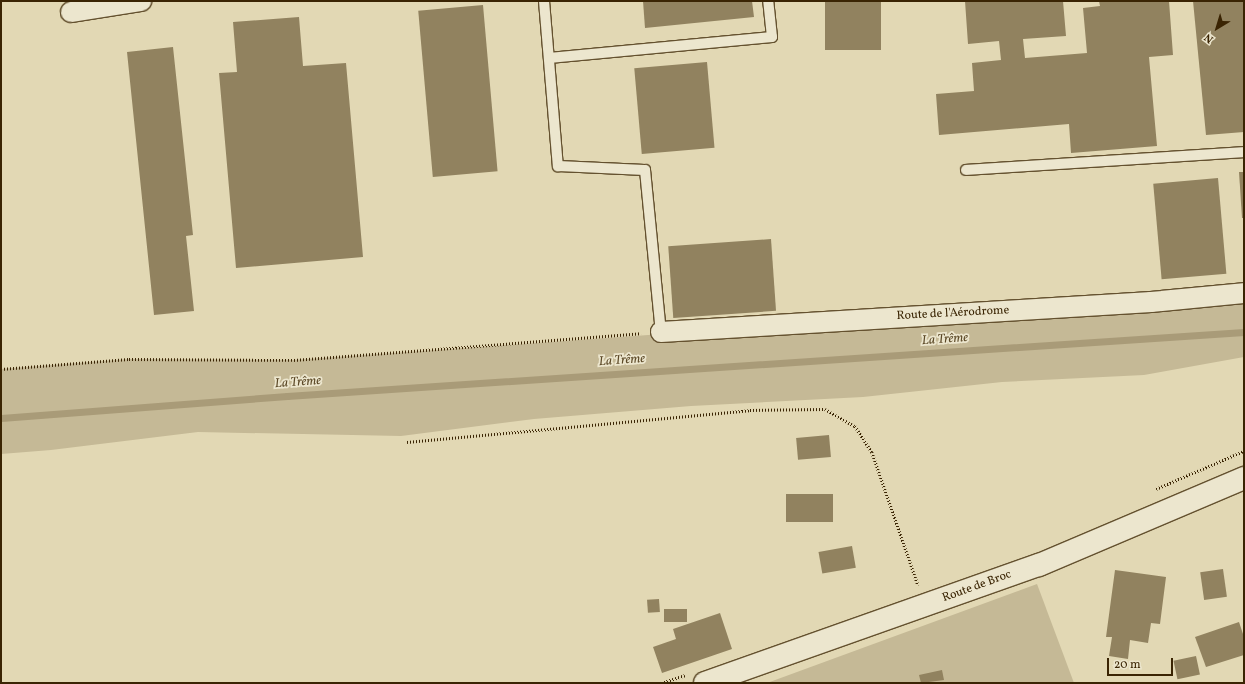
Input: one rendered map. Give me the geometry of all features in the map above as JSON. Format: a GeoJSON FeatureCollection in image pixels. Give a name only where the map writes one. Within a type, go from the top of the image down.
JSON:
{"type":"FeatureCollection","features":[{"type":"Feature","properties":{"kind":"main road","name":"Route de Broc"},"geometry":{"type":"LineString","coordinates":[[705,683],[925,606],[1039,564],[1244,478]]}},
{"type":"Feature","properties":{"kind":"street"},"geometry":{"type":"LineString","coordinates":[[71,12],[142,1]]}},
{"type":"Feature","properties":{"kind":"street","name":"Route de l'Aérodrome"},"geometry":{"type":"LineString","coordinates":[[661,332],[1151,302],[1244,293]]}},
{"type":"Feature","properties":{"kind":"lane"},"geometry":{"type":"LineString","coordinates":[[544,1],[558,166],[645,170],[661,332]]}},
{"type":"Feature","properties":{"kind":"lane"},"geometry":{"type":"LineString","coordinates":[[549,58],[772,37],[768,1]]}},
{"type":"Feature","properties":{"kind":"lane"},"geometry":{"type":"LineString","coordinates":[[966,170],[1244,152]]}},
{"type":"Feature","properties":{"kind":"path"},"geometry":{"type":"LineString","coordinates":[[1,369],[128,359],[294,360],[661,332]]}},
{"type":"Feature","properties":{"kind":"path"},"geometry":{"type":"LineString","coordinates":[[407,442],[750,410],[825,409],[855,426],[872,452],[925,606]]}},
{"type":"Feature","properties":{"kind":"shaded area"},"geometry":{"type":"Polygon","coordinates":[[[1244,293],[1244,357],[1144,375],[1002,382],[863,397],[691,406],[534,419],[401,436],[198,432],[51,450],[1,454],[1,369],[129,359],[294,360],[1244,293]]]}},
{"type":"Feature","properties":{"kind":"shaded area"},"geometry":{"type":"Polygon","coordinates":[[[1037,584],[1074,683],[767,683],[1037,584]]]}},
{"type":"Feature","properties":{"kind":"building"},"geometry":{"type":"Polygon","coordinates":[[[643,1],[752,1],[754,17],[645,28],[643,1]]]}},
{"type":"Feature","properties":{"kind":"building"},"geometry":{"type":"Polygon","coordinates":[[[825,1],[881,1],[881,50],[825,50],[825,1]]]}},
{"type":"Feature","properties":{"kind":"building"},"geometry":{"type":"Polygon","coordinates":[[[965,1],[1063,1],[1066,36],[1023,39],[1025,58],[1087,53],[1083,8],[1100,6],[1099,1],[1169,1],[1173,55],[1149,57],[1157,146],[1071,153],[1069,124],[939,135],[936,94],[974,91],[972,63],[1001,60],[999,41],[968,44],[965,1]]]}},
{"type":"Feature","properties":{"kind":"building"},"geometry":{"type":"Polygon","coordinates":[[[1193,1],[1244,1],[1244,132],[1206,135],[1193,1]]]}},
{"type":"Feature","properties":{"kind":"building"},"geometry":{"type":"Polygon","coordinates":[[[483,5],[498,171],[433,177],[418,11],[483,5]]]}},
{"type":"Feature","properties":{"kind":"building"},"geometry":{"type":"Polygon","coordinates":[[[299,17],[303,66],[346,63],[363,257],[236,268],[219,73],[237,72],[233,22],[299,17]]]}},
{"type":"Feature","properties":{"kind":"building"},"geometry":{"type":"Polygon","coordinates":[[[173,47],[193,235],[186,236],[194,311],[154,315],[127,52],[173,47]]]}},
{"type":"Feature","properties":{"kind":"building"},"geometry":{"type":"Polygon","coordinates":[[[707,62],[714,148],[642,154],[634,68],[707,62]]]}},
{"type":"Feature","properties":{"kind":"building"},"geometry":{"type":"Polygon","coordinates":[[[1239,172],[1244,172],[1244,218],[1242,218],[1239,172]]]}},
{"type":"Feature","properties":{"kind":"building"},"geometry":{"type":"Polygon","coordinates":[[[1218,178],[1226,274],[1162,279],[1153,184],[1218,178]]]}},
{"type":"Feature","properties":{"kind":"building"},"geometry":{"type":"Polygon","coordinates":[[[771,239],[776,311],[673,318],[668,246],[771,239]]]}},
{"type":"Feature","properties":{"kind":"building"},"geometry":{"type":"Polygon","coordinates":[[[829,435],[831,457],[798,460],[796,438],[829,435]]]}},
{"type":"Feature","properties":{"kind":"building"},"geometry":{"type":"Polygon","coordinates":[[[786,494],[833,494],[833,522],[786,522],[786,494]]]}},
{"type":"Feature","properties":{"kind":"building"},"geometry":{"type":"Polygon","coordinates":[[[852,546],[856,568],[822,574],[819,552],[852,546]]]}},
{"type":"Feature","properties":{"kind":"building"},"geometry":{"type":"Polygon","coordinates":[[[1223,569],[1227,597],[1204,600],[1200,572],[1223,569]]]}},
{"type":"Feature","properties":{"kind":"building"},"geometry":{"type":"Polygon","coordinates":[[[1115,570],[1166,577],[1160,624],[1151,623],[1148,643],[1130,640],[1128,659],[1109,656],[1112,637],[1106,637],[1115,570]]]}},
{"type":"Feature","properties":{"kind":"building"},"geometry":{"type":"Polygon","coordinates":[[[659,599],[660,612],[648,613],[647,600],[659,599]]]}},
{"type":"Feature","properties":{"kind":"building"},"geometry":{"type":"Polygon","coordinates":[[[664,609],[687,609],[687,622],[664,622],[664,609]]]}},
{"type":"Feature","properties":{"kind":"building"},"geometry":{"type":"Polygon","coordinates":[[[720,613],[732,649],[662,673],[653,647],[676,639],[673,629],[720,613]]]}},
{"type":"Feature","properties":{"kind":"building"},"geometry":{"type":"Polygon","coordinates":[[[1239,622],[1244,637],[1244,655],[1206,667],[1195,637],[1239,622]]]}},
{"type":"Feature","properties":{"kind":"building"},"geometry":{"type":"Polygon","coordinates":[[[1196,656],[1200,675],[1177,679],[1174,661],[1196,656]]]}},
{"type":"Feature","properties":{"kind":"building"},"geometry":{"type":"Polygon","coordinates":[[[942,670],[944,680],[921,683],[919,675],[942,670]]]}},
{"type":"Feature","properties":{"kind":"waterway","name":"La Trême"},"geometry":{"type":"LineString","coordinates":[[1,418],[287,396],[1244,332]]}}]}
